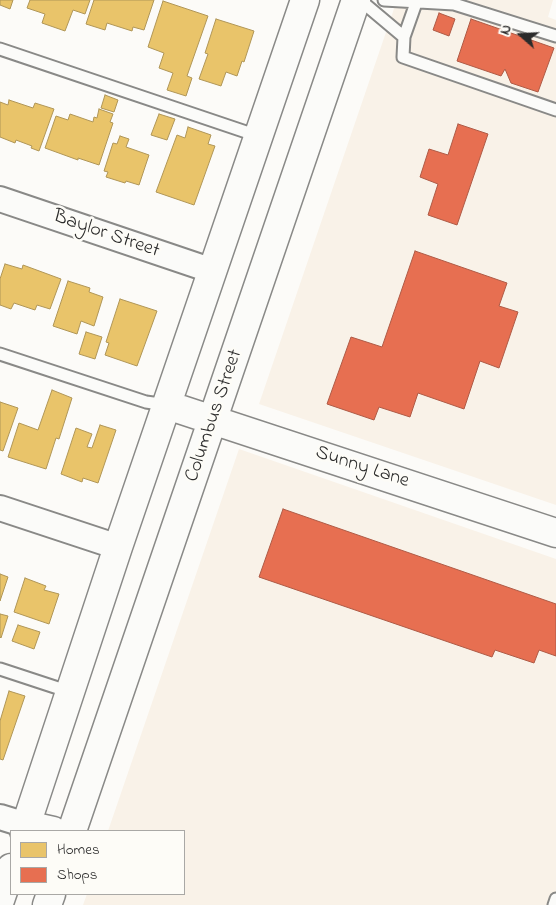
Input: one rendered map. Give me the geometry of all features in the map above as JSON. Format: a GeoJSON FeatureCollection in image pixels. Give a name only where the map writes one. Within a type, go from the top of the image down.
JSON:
{"type":"FeatureCollection","features":[{"type":"Feature","properties":{"kind":"main road"},"geometry":{"type":"LineString","coordinates":[[44,830],[25,828],[118,547],[305,0]]}},
{"type":"Feature","properties":{"kind":"main road","name":"Columbus Street"},"geometry":{"type":"LineString","coordinates":[[72,830],[358,0]]}},
{"type":"Feature","properties":{"kind":"main road","name":"Sunny Lane"},"geometry":{"type":"LineString","coordinates":[[167,405],[556,533]]}},
{"type":"Feature","properties":{"kind":"main road"},"geometry":{"type":"LineString","coordinates":[[0,900],[10,871]]}},
{"type":"Feature","properties":{"kind":"street","name":"Baylor Street"},"geometry":{"type":"LineString","coordinates":[[0,199],[213,271]]}},
{"type":"Feature","properties":{"kind":"street"},"geometry":{"type":"LineString","coordinates":[[0,508],[118,547]]}},
{"type":"Feature","properties":{"kind":"street"},"geometry":{"type":"LineString","coordinates":[[0,816],[25,828]]}},
{"type":"Feature","properties":{"kind":"lane"},"geometry":{"type":"LineString","coordinates":[[358,0],[404,37]]}},
{"type":"Feature","properties":{"kind":"lane"},"geometry":{"type":"LineString","coordinates":[[384,0],[454,4],[556,36]]}},
{"type":"Feature","properties":{"kind":"lane"},"geometry":{"type":"LineString","coordinates":[[416,3],[404,37],[403,57],[556,110]]}},
{"type":"Feature","properties":{"kind":"lane"},"geometry":{"type":"LineString","coordinates":[[0,49],[258,136]]}},
{"type":"Feature","properties":{"kind":"lane"},"geometry":{"type":"LineString","coordinates":[[0,354],[146,402],[167,405]]}},
{"type":"Feature","properties":{"kind":"lane"},"geometry":{"type":"LineString","coordinates":[[0,669],[70,692]]}},
{"type":"Feature","properties":{"kind":"lane"},"geometry":{"type":"LineString","coordinates":[[554,905],[556,899]]}},
{"type":"Feature","properties":{"kind":"shaded area"},"geometry":{"type":"Polygon","coordinates":[[[397,0],[553,0],[548,17],[556,20],[556,505],[259,404],[397,0]]]}},
{"type":"Feature","properties":{"kind":"shaded area"},"geometry":{"type":"Polygon","coordinates":[[[239,449],[556,559],[556,905],[83,905],[87,895],[185,895],[185,830],[108,830],[239,449]]]}},
{"type":"Feature","properties":{"kind":"building: Homes"},"geometry":{"type":"Polygon","coordinates":[[[0,0],[13,0],[10,9],[0,5],[0,0]]]}},
{"type":"Feature","properties":{"kind":"building: Homes"},"geometry":{"type":"Polygon","coordinates":[[[30,0],[90,0],[85,14],[73,10],[65,31],[42,23],[45,14],[27,8],[30,0]]]}},
{"type":"Feature","properties":{"kind":"building: Homes"},"geometry":{"type":"Polygon","coordinates":[[[94,0],[154,0],[144,30],[133,27],[132,31],[107,23],[105,30],[86,24],[94,0]]]}},
{"type":"Feature","properties":{"kind":"building: Homes"},"geometry":{"type":"Polygon","coordinates":[[[163,1],[208,16],[187,76],[192,78],[186,96],[167,90],[173,73],[159,68],[164,53],[148,47],[163,1]]]}},
{"type":"Feature","properties":{"kind":"building: Homes"},"geometry":{"type":"Polygon","coordinates":[[[216,19],[254,31],[244,62],[242,61],[237,76],[226,72],[221,86],[199,79],[208,54],[205,53],[216,19]]]}},
{"type":"Feature","properties":{"kind":"building: Homes"},"geometry":{"type":"Polygon","coordinates":[[[105,95],[118,100],[114,112],[101,108],[105,95]]]}},
{"type":"Feature","properties":{"kind":"building: Homes"},"geometry":{"type":"Polygon","coordinates":[[[9,100],[33,108],[35,103],[54,109],[39,151],[16,140],[15,143],[0,137],[0,102],[8,105],[9,100]]]}},
{"type":"Feature","properties":{"kind":"building: Homes"},"geometry":{"type":"Polygon","coordinates":[[[99,109],[113,114],[110,122],[113,123],[99,165],[78,158],[78,160],[45,148],[56,116],[68,120],[70,114],[93,122],[94,117],[97,118],[99,109]]]}},
{"type":"Feature","properties":{"kind":"building: Homes"},"geometry":{"type":"Polygon","coordinates":[[[159,114],[175,119],[167,140],[151,135],[159,114]]]}},
{"type":"Feature","properties":{"kind":"building: Homes"},"geometry":{"type":"Polygon","coordinates":[[[188,127],[211,135],[208,144],[215,146],[194,205],[156,192],[177,135],[185,138],[188,127]]]}},
{"type":"Feature","properties":{"kind":"building: Homes"},"geometry":{"type":"Polygon","coordinates":[[[120,136],[129,139],[126,147],[149,155],[139,185],[106,177],[108,172],[104,171],[113,143],[117,144],[120,136]]]}},
{"type":"Feature","properties":{"kind":"building: Homes"},"geometry":{"type":"Polygon","coordinates":[[[5,264],[22,269],[23,265],[61,279],[50,309],[37,305],[35,310],[14,303],[11,309],[0,305],[0,279],[5,264]]]}},
{"type":"Feature","properties":{"kind":"building: Homes"},"geometry":{"type":"Polygon","coordinates":[[[68,281],[90,288],[89,292],[103,297],[94,326],[81,321],[77,334],[53,326],[68,281]]]}},
{"type":"Feature","properties":{"kind":"building: Homes"},"geometry":{"type":"Polygon","coordinates":[[[120,299],[157,311],[137,366],[105,355],[109,343],[106,342],[120,299]]]}},
{"type":"Feature","properties":{"kind":"building: Homes"},"geometry":{"type":"Polygon","coordinates":[[[86,332],[102,337],[95,359],[79,354],[86,332]]]}},
{"type":"Feature","properties":{"kind":"building: Homes"},"geometry":{"type":"Polygon","coordinates":[[[52,390],[72,398],[59,439],[56,438],[46,469],[8,457],[19,423],[38,430],[52,390]]]}},
{"type":"Feature","properties":{"kind":"building: Homes"},"geometry":{"type":"Polygon","coordinates":[[[0,402],[18,408],[3,451],[0,450],[0,402]]]}},
{"type":"Feature","properties":{"kind":"building: Homes"},"geometry":{"type":"Polygon","coordinates":[[[100,425],[116,430],[98,483],[83,478],[82,482],[61,474],[76,428],[92,434],[87,447],[92,448],[100,425]]]}},
{"type":"Feature","properties":{"kind":"building: Homes"},"geometry":{"type":"Polygon","coordinates":[[[0,574],[8,577],[0,601],[0,574]]]}},
{"type":"Feature","properties":{"kind":"building: Homes"},"geometry":{"type":"Polygon","coordinates":[[[25,578],[46,586],[44,590],[59,594],[49,624],[14,612],[25,578]]]}},
{"type":"Feature","properties":{"kind":"building: Homes"},"geometry":{"type":"Polygon","coordinates":[[[0,614],[8,616],[1,638],[0,637],[0,614]]]}},
{"type":"Feature","properties":{"kind":"building: Homes"},"geometry":{"type":"Polygon","coordinates":[[[18,625],[40,632],[34,649],[12,641],[18,625]]]}},
{"type":"Feature","properties":{"kind":"building: Homes"},"geometry":{"type":"Polygon","coordinates":[[[9,691],[25,696],[3,760],[0,759],[0,721],[9,691]]]}},
{"type":"Feature","properties":{"kind":"building: Shops"},"geometry":{"type":"Polygon","coordinates":[[[439,13],[455,19],[449,36],[433,30],[439,13]]]}},
{"type":"Feature","properties":{"kind":"building: Shops"},"geometry":{"type":"Polygon","coordinates":[[[471,19],[554,48],[538,92],[511,83],[505,69],[501,76],[457,61],[471,19]]]}},
{"type":"Feature","properties":{"kind":"building: Shops"},"geometry":{"type":"Polygon","coordinates":[[[458,124],[488,134],[457,225],[428,215],[438,184],[420,177],[429,149],[448,155],[458,124]]]}},
{"type":"Feature","properties":{"kind":"building: Shops"},"geometry":{"type":"Polygon","coordinates":[[[415,251],[507,283],[499,306],[518,312],[499,368],[480,361],[464,409],[418,393],[410,417],[379,407],[374,420],[327,404],[351,337],[382,347],[415,251]]]}},
{"type":"Feature","properties":{"kind":"building: Shops"},"geometry":{"type":"Polygon","coordinates":[[[283,509],[556,604],[556,656],[539,650],[534,663],[495,650],[492,657],[259,577],[283,509]]]}}]}
